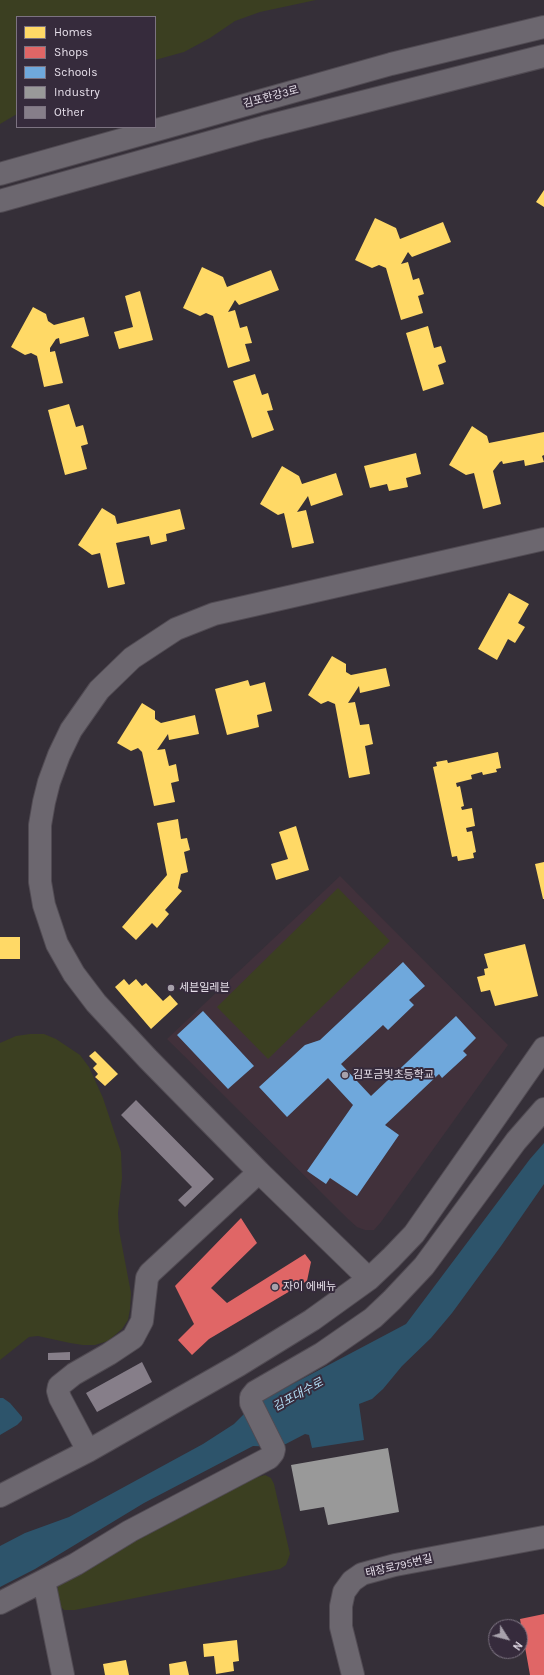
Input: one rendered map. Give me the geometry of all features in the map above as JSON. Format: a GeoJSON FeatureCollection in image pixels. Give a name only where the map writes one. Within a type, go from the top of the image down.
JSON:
{"type":"FeatureCollection","features":[{"type":"Feature","properties":{"kind":"street","name":"김포한강3로"},"geometry":{"type":"LineString","coordinates":[[0,174],[391,64],[544,27]]}},
{"type":"Feature","properties":{"kind":"street"},"geometry":{"type":"LineString","coordinates":[[0,201],[271,125],[544,56]]}},
{"type":"Feature","properties":{"kind":"street"},"geometry":{"type":"LineString","coordinates":[[369,1279],[259,1172],[148,1060],[96,1003],[74,974],[56,944],[44,905],[40,882],[40,825],[44,802],[58,755],[71,730],[99,690],[115,673],[149,646],[176,630],[194,621],[232,609],[544,539]]}},
{"type":"Feature","properties":{"kind":"street"},"geometry":{"type":"LineString","coordinates":[[0,1496],[88,1451],[277,1342],[312,1320],[369,1279],[414,1234],[544,1048]]}},
{"type":"Feature","properties":{"kind":"street"},"geometry":{"type":"LineString","coordinates":[[0,1603],[76,1564],[130,1531],[270,1458],[274,1449],[251,1403],[251,1396],[255,1392],[328,1349],[373,1318],[392,1300],[424,1266],[516,1141],[544,1109]]}},
{"type":"Feature","properties":{"kind":"street"},"geometry":{"type":"LineString","coordinates":[[88,1451],[60,1398],[58,1391],[59,1386],[74,1374],[115,1351],[133,1338],[142,1320],[147,1278],[150,1273],[259,1172]]}},
{"type":"Feature","properties":{"kind":"street","name":"태장로795번길"},"geometry":{"type":"LineString","coordinates":[[353,1675],[341,1627],[341,1606],[344,1592],[352,1581],[362,1574],[395,1565],[544,1537]]}},
{"type":"Feature","properties":{"kind":"street","name":"태장로795번길"},"geometry":{"type":"LineString","coordinates":[[364,1675],[354,1623],[356,1596],[363,1586],[373,1581],[398,1574],[544,1548]]}},
{"type":"Feature","properties":{"kind":"street"},"geometry":{"type":"LineString","coordinates":[[44,1581],[63,1675]]}},
{"type":"Feature","properties":{"kind":"shaded area","name":"김포금빛초등학교"},"geometry":{"type":"Polygon","coordinates":[[[340,876],[508,1045],[374,1230],[365,1230],[357,1227],[348,1219],[167,1039],[340,876]]]}},
{"type":"Feature","properties":{"kind":"green space"},"geometry":{"type":"Polygon","coordinates":[[[0,0],[316,0],[260,12],[235,21],[210,38],[184,52],[156,60],[156,16],[16,16],[16,115],[0,124],[0,0]]]}},
{"type":"Feature","properties":{"kind":"green space"},"geometry":{"type":"Polygon","coordinates":[[[338,888],[390,941],[268,1059],[217,1007],[338,888]]]}},
{"type":"Feature","properties":{"kind":"green space"},"geometry":{"type":"Polygon","coordinates":[[[44,1034],[56,1039],[80,1055],[89,1067],[103,1098],[121,1152],[122,1178],[118,1213],[119,1230],[131,1293],[130,1309],[128,1320],[122,1329],[108,1341],[95,1345],[83,1345],[38,1336],[29,1337],[0,1360],[0,1043],[16,1036],[44,1034]]]}},
{"type":"Feature","properties":{"kind":"green space"},"geometry":{"type":"Polygon","coordinates":[[[265,1475],[271,1478],[274,1484],[290,1554],[286,1565],[280,1569],[75,1610],[64,1610],[60,1606],[57,1591],[58,1586],[63,1581],[248,1480],[265,1475]]]}},
{"type":"Feature","properties":{"kind":"water","name":"김포대수로"},"geometry":{"type":"Polygon","coordinates":[[[544,1143],[544,1184],[501,1246],[452,1313],[431,1338],[402,1366],[383,1389],[372,1399],[359,1404],[364,1440],[312,1448],[309,1435],[305,1434],[280,1447],[253,1446],[144,1503],[35,1569],[0,1587],[0,1546],[25,1533],[69,1517],[203,1444],[234,1424],[253,1405],[406,1324],[530,1159],[544,1143]]]}},
{"type":"Feature","properties":{"kind":"water"},"geometry":{"type":"Polygon","coordinates":[[[0,1398],[3,1398],[10,1403],[22,1417],[22,1420],[17,1425],[0,1435],[0,1398]]]}},
{"type":"Feature","properties":{"kind":"building: Homes"},"geometry":{"type":"Polygon","coordinates":[[[544,190],[544,207],[536,202],[544,190]]]}},
{"type":"Feature","properties":{"kind":"building: Homes"},"geometry":{"type":"Polygon","coordinates":[[[375,218],[396,228],[400,239],[443,222],[451,242],[412,257],[408,252],[401,264],[408,262],[413,280],[419,278],[424,294],[418,296],[423,313],[401,320],[386,268],[379,265],[372,268],[355,260],[375,218]]]}},
{"type":"Feature","properties":{"kind":"building: Homes"},"geometry":{"type":"Polygon","coordinates":[[[202,267],[223,277],[227,287],[271,270],[279,290],[239,305],[235,300],[228,312],[235,310],[240,328],[247,326],[252,343],[245,344],[250,361],[228,368],[213,316],[206,313],[200,316],[183,308],[202,267]]]}},
{"type":"Feature","properties":{"kind":"building: Homes"},"geometry":{"type":"Polygon","coordinates":[[[140,291],[153,340],[119,349],[114,332],[133,327],[125,296],[140,291]]]}},
{"type":"Feature","properties":{"kind":"building: Homes"},"geometry":{"type":"Polygon","coordinates":[[[33,307],[46,314],[48,321],[54,325],[84,317],[89,336],[60,344],[59,338],[56,339],[50,348],[50,352],[55,351],[63,383],[44,387],[37,356],[31,353],[25,355],[11,347],[33,307]]]}},
{"type":"Feature","properties":{"kind":"building: Homes"},"geometry":{"type":"Polygon","coordinates":[[[428,326],[434,348],[441,346],[446,362],[438,365],[444,384],[423,391],[406,333],[428,326]]]}},
{"type":"Feature","properties":{"kind":"building: Homes"},"geometry":{"type":"Polygon","coordinates":[[[255,374],[262,395],[268,393],[273,410],[267,411],[274,430],[252,438],[233,381],[255,374]]]}},
{"type":"Feature","properties":{"kind":"building: Homes"},"geometry":{"type":"Polygon","coordinates":[[[69,404],[76,427],[83,425],[88,444],[81,446],[87,469],[65,475],[48,410],[69,404]]]}},
{"type":"Feature","properties":{"kind":"building: Homes"},"geometry":{"type":"Polygon","coordinates":[[[472,426],[487,436],[489,443],[544,432],[544,455],[542,456],[544,462],[525,466],[524,460],[503,464],[502,461],[500,462],[493,471],[501,504],[483,509],[474,473],[466,475],[449,465],[472,426]]]}},
{"type":"Feature","properties":{"kind":"building: Homes"},"geometry":{"type":"Polygon","coordinates":[[[416,453],[421,474],[406,478],[408,487],[389,491],[387,484],[370,488],[364,466],[416,453]]]}},
{"type":"Feature","properties":{"kind":"building: Homes"},"geometry":{"type":"Polygon","coordinates":[[[282,466],[299,476],[302,484],[336,473],[343,495],[311,506],[308,496],[297,512],[306,510],[314,543],[292,548],[284,513],[278,515],[260,504],[282,466]]]}},
{"type":"Feature","properties":{"kind":"building: Homes"},"geometry":{"type":"Polygon","coordinates":[[[102,508],[115,516],[117,524],[180,509],[185,529],[166,534],[167,541],[151,545],[149,536],[116,543],[125,584],[108,588],[100,553],[92,555],[78,545],[102,508]]]}},
{"type":"Feature","properties":{"kind":"building: Homes"},"geometry":{"type":"Polygon","coordinates":[[[509,593],[529,604],[518,623],[525,627],[515,643],[508,639],[497,660],[478,649],[509,593]]]}},
{"type":"Feature","properties":{"kind":"building: Homes"},"geometry":{"type":"Polygon","coordinates":[[[332,656],[346,664],[346,672],[351,675],[386,668],[390,686],[360,693],[359,686],[348,703],[355,702],[360,725],[369,724],[373,744],[365,746],[370,774],[349,778],[335,704],[328,701],[321,704],[308,695],[332,656]]]}},
{"type":"Feature","properties":{"kind":"building: Homes"},"geometry":{"type":"Polygon","coordinates":[[[248,680],[250,686],[265,682],[272,711],[257,715],[259,727],[227,735],[215,689],[248,680]]]}},
{"type":"Feature","properties":{"kind":"building: Homes"},"geometry":{"type":"Polygon","coordinates":[[[142,703],[155,711],[155,719],[161,723],[195,715],[199,734],[169,740],[168,734],[157,750],[165,749],[169,766],[176,764],[179,781],[171,783],[175,802],[154,806],[142,752],[138,748],[131,751],[117,743],[142,703]]]}},
{"type":"Feature","properties":{"kind":"building: Homes"},"geometry":{"type":"Polygon","coordinates":[[[498,752],[501,768],[496,769],[497,772],[483,775],[482,772],[471,775],[472,779],[456,783],[457,787],[460,786],[464,806],[461,807],[462,810],[472,808],[475,826],[466,828],[467,832],[472,831],[476,852],[473,853],[474,858],[458,861],[457,856],[452,857],[433,767],[437,766],[436,762],[447,760],[448,763],[498,752]]]}},
{"type":"Feature","properties":{"kind":"building: Homes"},"geometry":{"type":"Polygon","coordinates":[[[178,819],[181,839],[187,838],[190,850],[184,852],[188,872],[181,874],[178,888],[182,891],[165,910],[169,914],[157,928],[152,923],[136,940],[122,927],[167,875],[157,823],[178,819]]]}},
{"type":"Feature","properties":{"kind":"building: Homes"},"geometry":{"type":"Polygon","coordinates":[[[296,826],[309,870],[276,880],[271,864],[288,859],[279,832],[296,826]]]}},
{"type":"Feature","properties":{"kind":"building: Homes"},"geometry":{"type":"Polygon","coordinates":[[[544,862],[544,899],[543,899],[535,864],[544,862]]]}},
{"type":"Feature","properties":{"kind":"building: Homes"},"geometry":{"type":"Polygon","coordinates":[[[0,937],[20,937],[20,959],[0,959],[0,937]]]}},
{"type":"Feature","properties":{"kind":"building: Homes"},"geometry":{"type":"Polygon","coordinates":[[[525,944],[538,996],[495,1006],[490,990],[481,992],[477,977],[485,975],[484,969],[488,968],[484,954],[525,944]]]}},
{"type":"Feature","properties":{"kind":"building: Homes"},"geometry":{"type":"Polygon","coordinates":[[[124,979],[129,985],[136,979],[142,986],[146,983],[163,1001],[170,995],[178,1004],[151,1029],[115,987],[124,979]]]}},
{"type":"Feature","properties":{"kind":"building: Homes"},"geometry":{"type":"Polygon","coordinates":[[[95,1051],[118,1074],[105,1086],[95,1077],[98,1074],[93,1068],[97,1064],[89,1056],[95,1051]]]}},
{"type":"Feature","properties":{"kind":"building: Homes"},"geometry":{"type":"Polygon","coordinates":[[[237,1640],[239,1661],[233,1662],[234,1671],[216,1674],[214,1656],[204,1657],[203,1644],[237,1640]]]}},
{"type":"Feature","properties":{"kind":"building: Homes"},"geometry":{"type":"Polygon","coordinates":[[[126,1660],[129,1675],[105,1675],[103,1664],[126,1660]]]}},
{"type":"Feature","properties":{"kind":"building: Homes"},"geometry":{"type":"Polygon","coordinates":[[[186,1661],[189,1675],[170,1675],[169,1664],[186,1661]]]}},
{"type":"Feature","properties":{"kind":"building: Shops","name":"자이 에베뉴"},"geometry":{"type":"Polygon","coordinates":[[[241,1218],[257,1243],[211,1288],[227,1303],[305,1254],[311,1262],[307,1281],[209,1339],[192,1355],[178,1340],[194,1324],[175,1286],[241,1218]]]}},
{"type":"Feature","properties":{"kind":"building: Shops"},"geometry":{"type":"Polygon","coordinates":[[[544,1614],[544,1675],[530,1675],[527,1659],[528,1619],[520,1619],[544,1614]]]}},
{"type":"Feature","properties":{"kind":"building: Schools"},"geometry":{"type":"Polygon","coordinates":[[[403,962],[425,986],[409,1000],[414,1005],[388,1030],[383,1025],[341,1064],[371,1096],[456,1016],[476,1038],[463,1051],[467,1055],[442,1078],[439,1074],[385,1125],[399,1135],[357,1196],[330,1178],[326,1184],[307,1171],[353,1105],[328,1078],[287,1117],[259,1087],[305,1045],[320,1040],[403,962]]]}},
{"type":"Feature","properties":{"kind":"building: Schools"},"geometry":{"type":"Polygon","coordinates":[[[203,1011],[254,1066],[228,1089],[177,1035],[203,1011]]]}},
{"type":"Feature","properties":{"kind":"building: Industry"},"geometry":{"type":"Polygon","coordinates":[[[388,1448],[399,1512],[328,1525],[324,1507],[300,1511],[291,1465],[388,1448]]]}},
{"type":"Feature","properties":{"kind":"building: Other"},"geometry":{"type":"Polygon","coordinates":[[[136,1100],[214,1179],[185,1207],[178,1200],[192,1187],[121,1115],[136,1100]]]}},
{"type":"Feature","properties":{"kind":"building: Other"},"geometry":{"type":"Polygon","coordinates":[[[70,1352],[70,1360],[48,1360],[48,1353],[70,1352]]]}},
{"type":"Feature","properties":{"kind":"building: Other"},"geometry":{"type":"Polygon","coordinates":[[[142,1362],[152,1382],[97,1412],[86,1393],[142,1362]]]}},
{"type":"Feature","properties":{"kind":"place","name":"세븐일레븐"},"geometry":{"type":"Point","coordinates":[171,988]}},
{"type":"Feature","properties":{"kind":"place","name":"김포금빛초등학교"},"geometry":{"type":"Point","coordinates":[345,1075]}},
{"type":"Feature","properties":{"kind":"place","name":"자이 에베뉴"},"geometry":{"type":"Point","coordinates":[275,1287]}}]}
